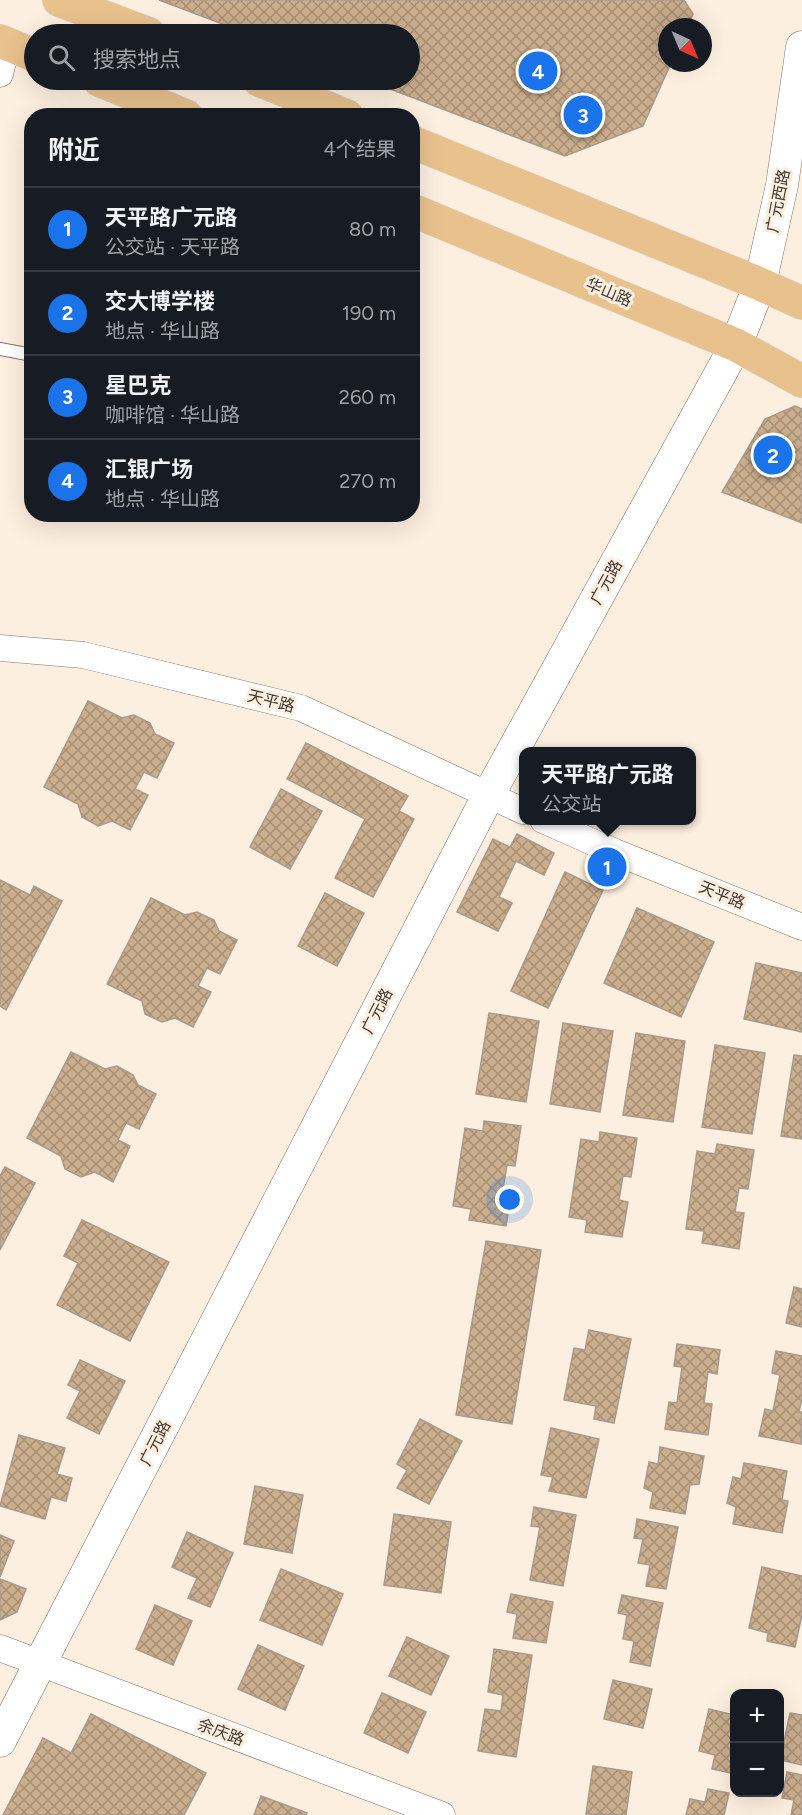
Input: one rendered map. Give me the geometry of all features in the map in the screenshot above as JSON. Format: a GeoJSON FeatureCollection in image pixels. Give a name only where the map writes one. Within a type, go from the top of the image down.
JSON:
{"type":"FeatureCollection","features":[{"type":"Feature","properties":{"kind":"main road"},"geometry":{"type":"LineString","coordinates":[[59,0],[123,24]]}},
{"type":"Feature","properties":{"kind":"main road"},"geometry":{"type":"LineString","coordinates":[[123,90],[167,108]]}},
{"type":"Feature","properties":{"kind":"main road"},"geometry":{"type":"LineString","coordinates":[[283,90],[327,108]]}},
{"type":"Feature","properties":{"kind":"main road"},"geometry":{"type":"LineString","coordinates":[[420,145],[802,303]]}},
{"type":"Feature","properties":{"kind":"main road","name":"华山路"},"geometry":{"type":"LineString","coordinates":[[420,213],[735,345],[802,381]]}},
{"type":"Feature","properties":{"kind":"street","name":"广元西路"},"geometry":{"type":"LineString","coordinates":[[760,284],[782,185],[802,47]]}},
{"type":"Feature","properties":{"kind":"street","name":"广元路"},"geometry":{"type":"LineString","coordinates":[[0,1741],[488,796],[735,345],[760,284]]}},
{"type":"Feature","properties":{"kind":"street","name":"天平路"},"geometry":{"type":"LineString","coordinates":[[0,648],[83,655],[301,708],[519,810]]}},
{"type":"Feature","properties":{"kind":"street","name":"天平路"},"geometry":{"type":"LineString","coordinates":[[554,825],[615,852],[802,927]]}},
{"type":"Feature","properties":{"kind":"street","name":"余庆路"},"geometry":{"type":"LineString","coordinates":[[0,1648],[442,1815]]}},
{"type":"Feature","properties":{"kind":"lane"},"geometry":{"type":"LineString","coordinates":[[0,349],[24,354]]}},
{"type":"Feature","properties":{"kind":"building"},"geometry":{"type":"Polygon","coordinates":[[[159,0],[684,0],[693,14],[691,18],[658,18],[658,72],[667,72],[643,126],[565,156],[393,90],[420,90],[420,24],[223,24],[159,0]]]}},
{"type":"Feature","properties":{"kind":"building"},"geometry":{"type":"Polygon","coordinates":[[[795,406],[802,409],[802,523],[722,492],[765,419],[795,406]]]}},
{"type":"Feature","properties":{"kind":"building"},"geometry":{"type":"Polygon","coordinates":[[[88,701],[122,718],[134,715],[150,723],[155,734],[174,743],[157,778],[144,772],[135,789],[148,795],[130,830],[112,821],[98,826],[82,817],[78,804],[44,787],[88,701]]]}},
{"type":"Feature","properties":{"kind":"building"},"geometry":{"type":"Polygon","coordinates":[[[306,743],[408,796],[399,811],[414,819],[373,897],[335,878],[365,819],[287,779],[306,743]]]}},
{"type":"Feature","properties":{"kind":"building"},"geometry":{"type":"Polygon","coordinates":[[[281,789],[322,811],[290,869],[250,847],[281,789]]]}},
{"type":"Feature","properties":{"kind":"building"},"geometry":{"type":"Polygon","coordinates":[[[517,834],[554,853],[544,875],[516,861],[499,897],[512,903],[498,931],[457,912],[493,839],[510,847],[517,834]]]}},
{"type":"Feature","properties":{"kind":"building"},"geometry":{"type":"Polygon","coordinates":[[[565,872],[603,890],[548,1008],[511,991],[565,872]]]}},
{"type":"Feature","properties":{"kind":"building"},"geometry":{"type":"Polygon","coordinates":[[[0,880],[30,895],[34,886],[62,901],[6,1010],[0,1006],[0,880]]]}},
{"type":"Feature","properties":{"kind":"building"},"geometry":{"type":"Polygon","coordinates":[[[325,893],[364,913],[337,966],[298,946],[325,893]]]}},
{"type":"Feature","properties":{"kind":"building"},"geometry":{"type":"Polygon","coordinates":[[[151,898],[185,915],[197,912],[214,920],[219,931],[237,940],[220,974],[207,968],[198,986],[211,992],[193,1027],[175,1018],[162,1022],[145,1014],[142,1001],[107,984],[151,898]]]}},
{"type":"Feature","properties":{"kind":"building"},"geometry":{"type":"Polygon","coordinates":[[[637,908],[714,942],[681,1017],[604,983],[637,908]]]}},
{"type":"Feature","properties":{"kind":"building"},"geometry":{"type":"Polygon","coordinates":[[[756,963],[802,973],[802,1032],[744,1019],[756,963]]]}},
{"type":"Feature","properties":{"kind":"building"},"geometry":{"type":"Polygon","coordinates":[[[489,1013],[539,1021],[526,1102],[476,1094],[489,1013]]]}},
{"type":"Feature","properties":{"kind":"building"},"geometry":{"type":"Polygon","coordinates":[[[563,1023],[613,1031],[600,1112],[550,1104],[563,1023]]]}},
{"type":"Feature","properties":{"kind":"building"},"geometry":{"type":"Polygon","coordinates":[[[636,1033],[685,1041],[673,1122],[623,1115],[636,1033]]]}},
{"type":"Feature","properties":{"kind":"building"},"geometry":{"type":"Polygon","coordinates":[[[715,1045],[765,1053],[752,1134],[702,1127],[715,1045]]]}},
{"type":"Feature","properties":{"kind":"building"},"geometry":{"type":"Polygon","coordinates":[[[71,1052],[105,1069],[117,1066],[133,1075],[138,1085],[156,1094],[139,1129],[126,1123],[118,1140],[130,1146],[113,1182],[95,1172],[81,1177],[65,1169],[61,1156],[27,1138],[71,1052]]]}},
{"type":"Feature","properties":{"kind":"building"},"geometry":{"type":"Polygon","coordinates":[[[794,1055],[802,1056],[802,1139],[781,1136],[794,1055]]]}},
{"type":"Feature","properties":{"kind":"building"},"geometry":{"type":"Polygon","coordinates":[[[484,1121],[521,1126],[515,1166],[507,1165],[503,1189],[512,1190],[506,1226],[469,1220],[471,1209],[453,1206],[465,1128],[483,1131],[484,1121]]]}},
{"type":"Feature","properties":{"kind":"building"},"geometry":{"type":"Polygon","coordinates":[[[600,1132],[637,1138],[631,1177],[623,1176],[619,1200],[628,1202],[622,1237],[585,1232],[587,1220],[569,1217],[581,1139],[599,1142],[600,1132]]]}},
{"type":"Feature","properties":{"kind":"building"},"geometry":{"type":"Polygon","coordinates":[[[717,1144],[754,1150],[748,1189],[739,1188],[735,1212],[744,1213],[739,1249],[702,1243],[704,1231],[686,1229],[697,1151],[715,1154],[717,1144]]]}},
{"type":"Feature","properties":{"kind":"building"},"geometry":{"type":"Polygon","coordinates":[[[5,1167],[35,1183],[0,1250],[0,1176],[5,1167]]]}},
{"type":"Feature","properties":{"kind":"building"},"geometry":{"type":"Polygon","coordinates":[[[82,1220],[169,1262],[130,1341],[57,1305],[78,1263],[64,1256],[82,1220]]]}},
{"type":"Feature","properties":{"kind":"building"},"geometry":{"type":"Polygon","coordinates":[[[486,1241],[541,1250],[512,1424],[456,1415],[486,1241]]]}},
{"type":"Feature","properties":{"kind":"building"},"geometry":{"type":"Polygon","coordinates":[[[794,1287],[802,1289],[802,1327],[786,1323],[794,1287]]]}},
{"type":"Feature","properties":{"kind":"building"},"geometry":{"type":"Polygon","coordinates":[[[589,1330],[631,1339],[614,1423],[594,1419],[596,1406],[564,1400],[574,1348],[585,1350],[589,1330]]]}},
{"type":"Feature","properties":{"kind":"building"},"geometry":{"type":"Polygon","coordinates":[[[677,1344],[720,1350],[717,1374],[708,1372],[704,1403],[712,1404],[708,1435],[665,1429],[669,1402],[677,1403],[682,1367],[674,1366],[677,1344]]]}},
{"type":"Feature","properties":{"kind":"building"},"geometry":{"type":"Polygon","coordinates":[[[776,1351],[802,1356],[802,1399],[799,1412],[802,1412],[801,1444],[759,1436],[765,1409],[773,1411],[780,1375],[772,1373],[776,1351]]]}},
{"type":"Feature","properties":{"kind":"building"},"geometry":{"type":"Polygon","coordinates":[[[80,1360],[125,1381],[99,1434],[67,1418],[80,1391],[68,1385],[80,1360]]]}},
{"type":"Feature","properties":{"kind":"building"},"geometry":{"type":"Polygon","coordinates":[[[420,1419],[462,1441],[429,1504],[397,1488],[407,1470],[397,1464],[420,1419]]]}},
{"type":"Feature","properties":{"kind":"building"},"geometry":{"type":"Polygon","coordinates":[[[551,1428],[599,1439],[586,1498],[549,1491],[553,1477],[541,1475],[551,1428]]]}},
{"type":"Feature","properties":{"kind":"building"},"geometry":{"type":"Polygon","coordinates":[[[19,1435],[65,1448],[57,1474],[72,1478],[66,1501],[51,1497],[45,1519],[0,1506],[19,1435]]]}},
{"type":"Feature","properties":{"kind":"building"},"geometry":{"type":"Polygon","coordinates":[[[660,1447],[704,1456],[699,1484],[690,1485],[685,1514],[650,1508],[653,1492],[644,1488],[649,1462],[658,1464],[660,1447]]]}},
{"type":"Feature","properties":{"kind":"building"},"geometry":{"type":"Polygon","coordinates":[[[744,1463],[787,1471],[782,1500],[788,1501],[782,1533],[733,1524],[736,1507],[727,1503],[733,1477],[741,1479],[744,1463]]]}},
{"type":"Feature","properties":{"kind":"building"},"geometry":{"type":"Polygon","coordinates":[[[255,1486],[303,1495],[292,1553],[244,1544],[255,1486]]]}},
{"type":"Feature","properties":{"kind":"building"},"geometry":{"type":"Polygon","coordinates":[[[534,1507],[576,1515],[563,1586],[530,1580],[540,1527],[531,1526],[534,1507]]]}},
{"type":"Feature","properties":{"kind":"building"},"geometry":{"type":"Polygon","coordinates":[[[394,1514],[451,1522],[441,1593],[384,1585],[394,1514]]]}},
{"type":"Feature","properties":{"kind":"building"},"geometry":{"type":"Polygon","coordinates":[[[637,1519],[678,1527],[666,1589],[646,1586],[650,1565],[638,1563],[643,1539],[634,1538],[637,1519]]]}},
{"type":"Feature","properties":{"kind":"building"},"geometry":{"type":"Polygon","coordinates":[[[187,1532],[233,1553],[210,1607],[188,1598],[197,1578],[172,1567],[187,1532]]]}},
{"type":"Feature","properties":{"kind":"building"},"geometry":{"type":"Polygon","coordinates":[[[0,1535],[14,1541],[0,1577],[0,1535]]]}},
{"type":"Feature","properties":{"kind":"building"},"geometry":{"type":"Polygon","coordinates":[[[762,1567],[802,1576],[802,1615],[795,1647],[767,1641],[768,1633],[749,1628],[762,1567]]]}},
{"type":"Feature","properties":{"kind":"building"},"geometry":{"type":"Polygon","coordinates":[[[281,1569],[343,1594],[322,1645],[260,1620],[281,1569]]]}},
{"type":"Feature","properties":{"kind":"building"},"geometry":{"type":"Polygon","coordinates":[[[0,1579],[26,1589],[17,1612],[0,1620],[0,1579]]]}},
{"type":"Feature","properties":{"kind":"building"},"geometry":{"type":"Polygon","coordinates":[[[511,1594],[553,1602],[546,1643],[513,1638],[517,1614],[507,1612],[511,1594]]]}},
{"type":"Feature","properties":{"kind":"building"},"geometry":{"type":"Polygon","coordinates":[[[622,1595],[663,1603],[650,1666],[630,1662],[634,1641],[623,1639],[627,1615],[618,1613],[622,1595]]]}},
{"type":"Feature","properties":{"kind":"building"},"geometry":{"type":"Polygon","coordinates":[[[155,1605],[192,1621],[173,1665],[136,1649],[155,1605]]]}},
{"type":"Feature","properties":{"kind":"building"},"geometry":{"type":"Polygon","coordinates":[[[407,1637],[449,1656],[431,1695],[389,1676],[407,1637]]]}},
{"type":"Feature","properties":{"kind":"building"},"geometry":{"type":"Polygon","coordinates":[[[258,1645],[304,1666],[285,1710],[238,1689],[258,1645]]]}},
{"type":"Feature","properties":{"kind":"building"},"geometry":{"type":"Polygon","coordinates":[[[494,1649],[532,1655],[516,1757],[478,1751],[485,1709],[501,1711],[503,1695],[488,1692],[494,1649]]]}},
{"type":"Feature","properties":{"kind":"building"},"geometry":{"type":"Polygon","coordinates":[[[613,1680],[652,1689],[643,1728],[604,1719],[613,1680]]]}},
{"type":"Feature","properties":{"kind":"building"},"geometry":{"type":"Polygon","coordinates":[[[382,1693],[426,1712],[408,1753],[364,1733],[382,1693]]]}},
{"type":"Feature","properties":{"kind":"building"},"geometry":{"type":"Polygon","coordinates":[[[709,1709],[730,1714],[730,1773],[712,1769],[715,1755],[699,1751],[709,1709]]]}},
{"type":"Feature","properties":{"kind":"building"},"geometry":{"type":"Polygon","coordinates":[[[790,1713],[802,1715],[802,1765],[784,1761],[784,1741],[790,1713]]]}},
{"type":"Feature","properties":{"kind":"building"},"geometry":{"type":"Polygon","coordinates":[[[91,1714],[206,1773],[184,1815],[3,1815],[43,1738],[71,1753],[91,1714]]]}},
{"type":"Feature","properties":{"kind":"building"},"geometry":{"type":"Polygon","coordinates":[[[593,1766],[632,1772],[626,1815],[586,1814],[593,1766]]]}},
{"type":"Feature","properties":{"kind":"building"},"geometry":{"type":"Polygon","coordinates":[[[787,1772],[802,1775],[802,1815],[791,1815],[794,1800],[782,1798],[787,1772]]]}},
{"type":"Feature","properties":{"kind":"building"},"geometry":{"type":"Polygon","coordinates":[[[708,1789],[729,1793],[724,1815],[686,1815],[690,1799],[705,1802],[708,1789]]]}},
{"type":"Feature","properties":{"kind":"building"},"geometry":{"type":"Polygon","coordinates":[[[261,1796],[307,1813],[306,1815],[254,1815],[261,1796]]]}},
{"type":"Feature","properties":{"kind":"place","name":"汇银广场"},"geometry":{"type":"Point","coordinates":[538,71]}},
{"type":"Feature","properties":{"kind":"place","name":"星巴克"},"geometry":{"type":"Point","coordinates":[583,115]}},
{"type":"Feature","properties":{"kind":"place","name":"交大博学楼"},"geometry":{"type":"Point","coordinates":[773,455]}},
{"type":"Feature","properties":{"kind":"place","name":"天平路广元路"},"geometry":{"type":"Point","coordinates":[607,867]}}]}
